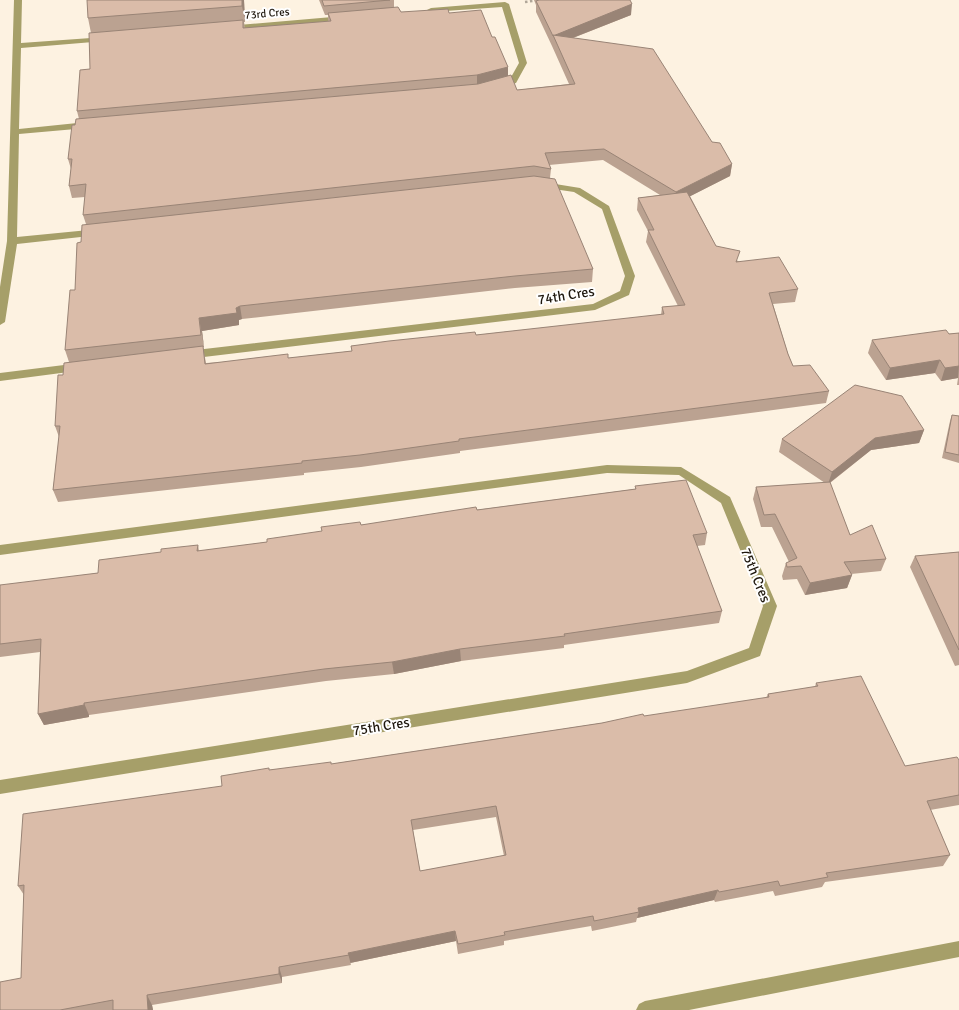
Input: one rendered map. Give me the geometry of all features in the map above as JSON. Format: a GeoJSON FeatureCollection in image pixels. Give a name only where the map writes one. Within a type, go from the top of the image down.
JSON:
{"type":"FeatureCollection","features":[{"type":"Feature","properties":{"kind":"street"},"geometry":{"type":"LineString","coordinates":[[0,322],[12,241],[18,0]]}},
{"type":"Feature","properties":{"kind":"street"},"geometry":{"type":"LineString","coordinates":[[425,11],[504,4],[523,63],[513,81],[487,88]]}},
{"type":"Feature","properties":{"kind":"street","name":"73rd Cres"},"geometry":{"type":"LineString","coordinates":[[216,29],[356,17]]}},
{"type":"Feature","properties":{"kind":"street"},"geometry":{"type":"LineString","coordinates":[[18,46],[117,38]]}},
{"type":"Feature","properties":{"kind":"street"},"geometry":{"type":"LineString","coordinates":[[14,132],[93,125]]}},
{"type":"Feature","properties":{"kind":"street","name":"74th Cres"},"geometry":{"type":"LineString","coordinates":[[178,356],[595,307],[625,293],[630,276],[606,208],[578,190],[534,183]]}},
{"type":"Feature","properties":{"kind":"street"},"geometry":{"type":"LineString","coordinates":[[12,241],[110,230]]}},
{"type":"Feature","properties":{"kind":"street"},"geometry":{"type":"LineString","coordinates":[[0,376],[89,366]]}},
{"type":"Feature","properties":{"kind":"street","name":"75th Cres"},"geometry":{"type":"LineString","coordinates":[[0,550],[607,469],[681,471],[726,500],[770,606],[755,652],[687,677],[0,787]]}},
{"type":"Feature","properties":{"kind":"street"},"geometry":{"type":"LineString","coordinates":[[644,1010],[959,949]]}},
{"type":"Feature","properties":{"kind":"building"},"geometry":{"type":"Polygon","coordinates":[[[87,0],[242,0],[242,6],[88,18],[87,0]]]}},
{"type":"Feature","properties":{"kind":"building"},"geometry":{"type":"Polygon","coordinates":[[[322,0],[390,0],[324,6],[322,0]]]}},
{"type":"Feature","properties":{"kind":"building"},"geometry":{"type":"Polygon","coordinates":[[[630,0],[632,4],[553,36],[536,1],[630,0]]]}},
{"type":"Feature","properties":{"kind":"building"},"geometry":{"type":"Polygon","coordinates":[[[398,7],[401,12],[448,9],[449,13],[481,10],[492,37],[495,37],[508,67],[477,75],[77,111],[80,70],[90,69],[89,33],[243,20],[243,28],[331,21],[328,13],[398,7]]]}},
{"type":"Feature","properties":{"kind":"building"},"geometry":{"type":"Polygon","coordinates":[[[553,35],[653,49],[712,142],[720,143],[732,164],[676,192],[604,149],[545,153],[551,169],[534,166],[83,215],[86,184],[69,186],[72,159],[68,159],[72,125],[75,125],[76,119],[478,84],[511,75],[517,90],[575,84],[553,35]]]}},
{"type":"Feature","properties":{"kind":"building"},"geometry":{"type":"Polygon","coordinates":[[[534,176],[555,179],[593,269],[240,306],[236,308],[237,313],[199,318],[201,335],[65,350],[70,290],[75,290],[77,243],[81,242],[82,225],[534,176]]]}},
{"type":"Feature","properties":{"kind":"building"},"geometry":{"type":"Polygon","coordinates":[[[687,192],[716,246],[740,251],[736,262],[779,257],[798,289],[769,293],[788,354],[793,366],[810,365],[829,391],[459,439],[459,441],[360,455],[302,461],[302,463],[53,490],[60,426],[55,426],[58,375],[63,375],[64,363],[203,346],[205,364],[288,354],[288,358],[352,351],[351,346],[389,341],[475,332],[476,335],[664,314],[662,307],[685,305],[648,230],[654,230],[638,198],[687,192]]]}},
{"type":"Feature","properties":{"kind":"building"},"geometry":{"type":"Polygon","coordinates":[[[946,330],[949,334],[959,333],[959,366],[945,368],[940,360],[890,368],[872,340],[946,330]]]}},
{"type":"Feature","properties":{"kind":"building"},"geometry":{"type":"Polygon","coordinates":[[[855,385],[902,396],[924,430],[875,438],[832,472],[782,439],[855,385]]]}},
{"type":"Feature","properties":{"kind":"building"},"geometry":{"type":"Polygon","coordinates":[[[952,415],[959,416],[959,455],[945,452],[952,415]]]}},
{"type":"Feature","properties":{"kind":"building"},"geometry":{"type":"Polygon","coordinates":[[[686,480],[707,533],[693,535],[722,611],[564,634],[565,636],[460,649],[392,662],[324,669],[84,703],[84,705],[38,714],[41,639],[0,644],[0,585],[98,573],[99,560],[161,552],[161,549],[198,545],[197,551],[267,542],[267,539],[322,531],[321,527],[360,522],[361,525],[476,507],[477,510],[636,489],[635,486],[686,480]]]}},
{"type":"Feature","properties":{"kind":"building"},"geometry":{"type":"Polygon","coordinates":[[[830,482],[850,535],[872,525],[886,559],[844,562],[852,575],[810,583],[801,566],[787,567],[786,563],[797,558],[775,514],[764,515],[756,487],[830,482]]]}},
{"type":"Feature","properties":{"kind":"building"},"geometry":{"type":"Polygon","coordinates":[[[959,552],[959,650],[915,556],[959,552]]]}},
{"type":"Feature","properties":{"kind":"building"},"geometry":{"type":"Polygon","coordinates":[[[861,676],[905,766],[957,757],[959,760],[959,795],[927,801],[950,855],[826,873],[828,877],[780,886],[778,881],[719,892],[718,890],[638,908],[639,912],[594,921],[593,916],[504,932],[505,935],[458,944],[455,931],[348,953],[349,955],[279,967],[279,974],[147,995],[148,1010],[113,1010],[113,1000],[60,1010],[0,1010],[0,982],[21,978],[24,885],[18,886],[23,814],[222,786],[221,776],[269,768],[269,770],[331,762],[331,764],[602,723],[643,714],[644,716],[769,697],[768,694],[818,686],[816,683],[861,676]],[[496,806],[411,820],[420,871],[506,855],[496,806]]]}}]}
